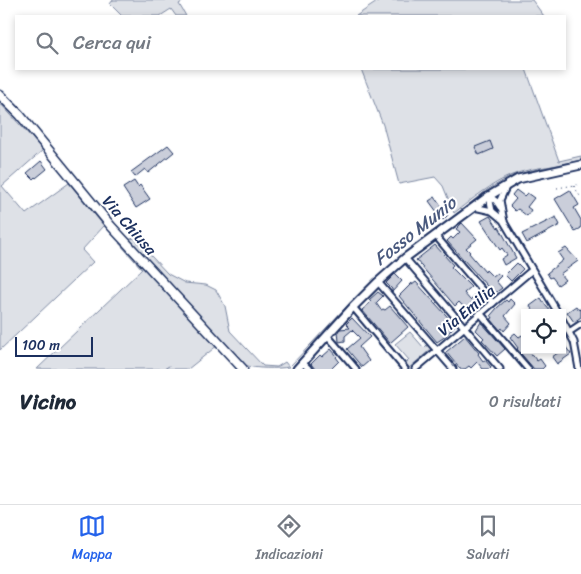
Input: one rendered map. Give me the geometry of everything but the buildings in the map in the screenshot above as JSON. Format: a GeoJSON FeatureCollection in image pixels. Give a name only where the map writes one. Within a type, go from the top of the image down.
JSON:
{"type":"FeatureCollection","features":[{"type":"Feature","properties":{"kind":"main road","name":"Via Chiusa"},"geometry":{"type":"LineString","coordinates":[[0,95],[26,122],[111,226],[243,369]]}},
{"type":"Feature","properties":{"kind":"street"},"geometry":{"type":"LineString","coordinates":[[297,369],[306,366],[327,335],[378,282],[435,235],[489,196],[508,183],[529,175],[581,165]]}},
{"type":"Feature","properties":{"kind":"street"},"geometry":{"type":"LineString","coordinates":[[504,222],[500,200],[508,183]]}},
{"type":"Feature","properties":{"kind":"street"},"geometry":{"type":"LineString","coordinates":[[489,196],[501,208]]}},
{"type":"Feature","properties":{"kind":"street"},"geometry":{"type":"LineString","coordinates":[[489,196],[492,211]]}},
{"type":"Feature","properties":{"kind":"street"},"geometry":{"type":"LineString","coordinates":[[474,207],[492,211],[504,222],[556,309]]}},
{"type":"Feature","properties":{"kind":"street"},"geometry":{"type":"LineString","coordinates":[[435,235],[492,303]]}},
{"type":"Feature","properties":{"kind":"street"},"geometry":{"type":"LineString","coordinates":[[406,258],[500,369]]}},
{"type":"Feature","properties":{"kind":"street","name":"Via Emilia"},"geometry":{"type":"LineString","coordinates":[[416,369],[532,270]]}},
{"type":"Feature","properties":{"kind":"street"},"geometry":{"type":"LineString","coordinates":[[378,282],[453,369]]}},
{"type":"Feature","properties":{"kind":"street"},"geometry":{"type":"LineString","coordinates":[[353,307],[405,369]]}},
{"type":"Feature","properties":{"kind":"street"},"geometry":{"type":"LineString","coordinates":[[480,313],[528,369]]}},
{"type":"Feature","properties":{"kind":"street"},"geometry":{"type":"LineString","coordinates":[[569,332],[581,324]]}},
{"type":"Feature","properties":{"kind":"street"},"geometry":{"type":"LineString","coordinates":[[566,326],[574,342],[579,369]]}},
{"type":"Feature","properties":{"kind":"street"},"geometry":{"type":"LineString","coordinates":[[327,335],[356,369]]}},
{"type":"Feature","properties":{"kind":"path"},"geometry":{"type":"LineString","coordinates":[[557,188],[581,184]]}},
{"type":"Feature","properties":{"kind":"path"},"geometry":{"type":"LineString","coordinates":[[573,186],[581,198]]}},
{"type":"Feature","properties":{"kind":"shaded area"},"geometry":{"type":"Polygon","coordinates":[[[113,0],[185,0],[179,4],[185,15],[175,15],[171,9],[162,15],[121,15],[110,4],[113,0]]]}},
{"type":"Feature","properties":{"kind":"shaded area"},"geometry":{"type":"Polygon","coordinates":[[[380,0],[532,0],[543,15],[358,15],[380,0]]]}},
{"type":"Feature","properties":{"kind":"shaded area"},"geometry":{"type":"Polygon","coordinates":[[[361,70],[526,70],[559,161],[581,156],[581,161],[529,170],[504,178],[454,213],[443,186],[435,177],[399,184],[383,125],[361,70]]]}},
{"type":"Feature","properties":{"kind":"shaded area"},"geometry":{"type":"Polygon","coordinates":[[[0,103],[43,150],[2,186],[26,214],[69,183],[104,226],[82,250],[93,262],[0,350],[0,103]]]}},
{"type":"Feature","properties":{"kind":"shaded area"},"geometry":{"type":"Polygon","coordinates":[[[134,238],[168,274],[185,283],[206,285],[216,290],[225,306],[230,331],[263,366],[277,367],[285,362],[289,367],[266,368],[245,365],[223,341],[188,369],[37,369],[142,269],[119,243],[134,238]]]}},
{"type":"Feature","properties":{"kind":"shaded area"},"geometry":{"type":"Polygon","coordinates":[[[410,332],[424,348],[427,345],[431,349],[409,368],[405,364],[409,360],[395,344],[410,332]]]}},
{"type":"Feature","properties":{"kind":"waterway","name":"Fosso Munio"},"geometry":{"type":"LineString","coordinates":[[408,252],[487,190],[511,176],[581,160]]}},
{"type":"Feature","properties":{"kind":"waterway","name":"Fosso Munio"},"geometry":{"type":"LineString","coordinates":[[291,365],[358,295],[401,257]]}},
{"type":"Feature","properties":{"kind":"waterway","name":"Fosso Munio"},"geometry":{"type":"LineString","coordinates":[[164,369],[169,366]]}}]}
